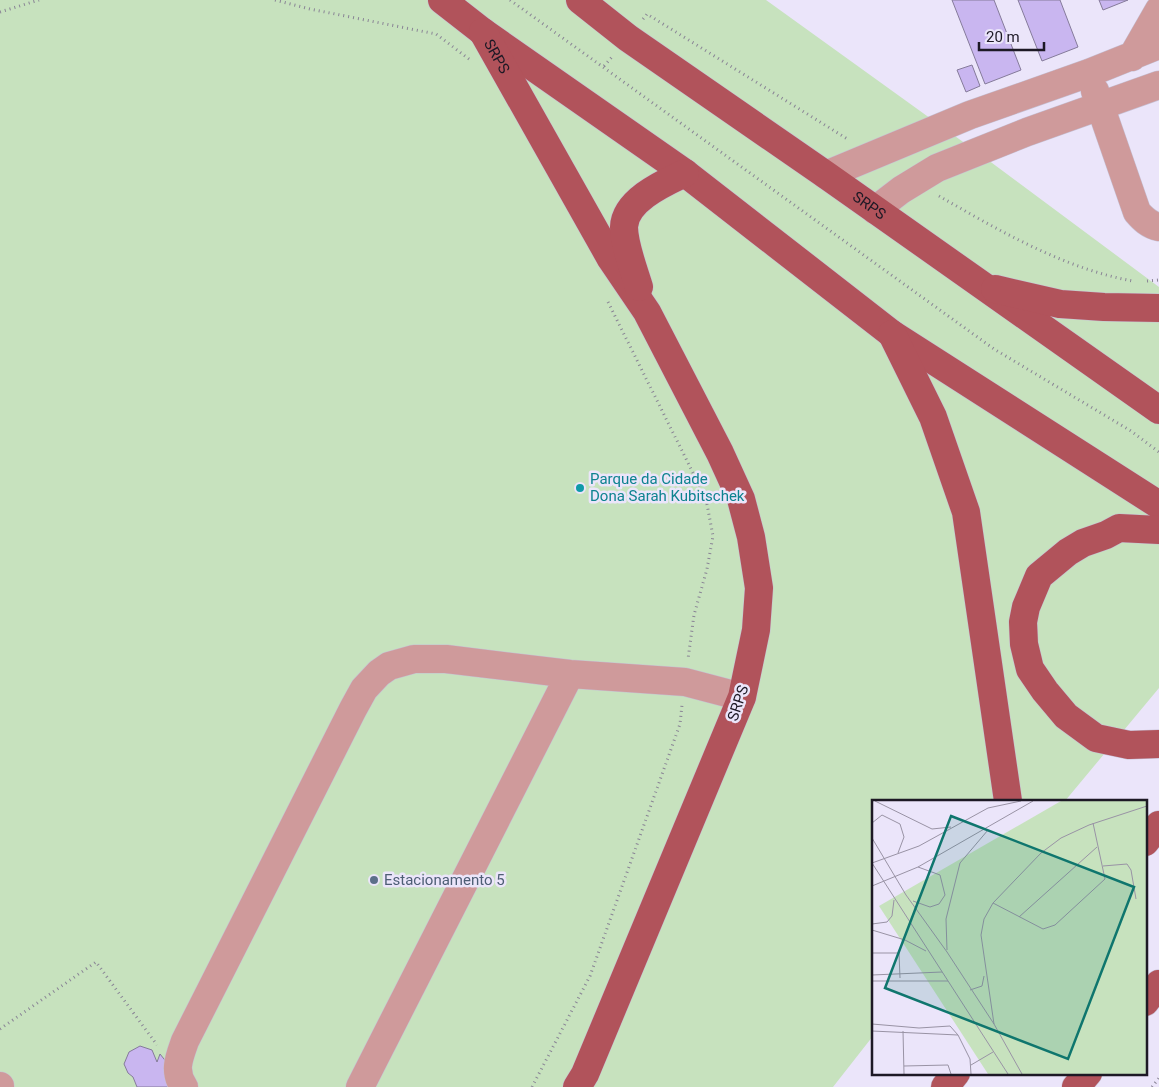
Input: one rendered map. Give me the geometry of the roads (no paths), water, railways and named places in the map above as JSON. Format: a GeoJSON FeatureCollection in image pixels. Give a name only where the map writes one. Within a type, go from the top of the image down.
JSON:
{"type":"FeatureCollection","features":[{"type":"Feature","properties":{"kind":"main road","name":"SRPS"},"geometry":{"type":"LineString","coordinates":[[442,0],[483,32],[685,173],[892,334],[1159,505]]}},
{"type":"Feature","properties":{"kind":"main road","name":"SRPS"},"geometry":{"type":"LineString","coordinates":[[580,0],[628,38],[1159,410]]}},
{"type":"Feature","properties":{"kind":"main road","name":"SRPS"},"geometry":{"type":"LineString","coordinates":[[483,32],[611,258],[647,312],[720,453],[741,499],[752,537],[759,588],[756,630],[742,697],[585,1074],[577,1087]]}},
{"type":"Feature","properties":{"kind":"main road","name":"SRPS"},"geometry":{"type":"LineString","coordinates":[[647,312],[625,237],[624,226],[626,216],[640,199],[657,186],[685,173]]}},
{"type":"Feature","properties":{"kind":"main road"},"geometry":{"type":"LineString","coordinates":[[983,287],[1060,304],[1159,308]]}},
{"type":"Feature","properties":{"kind":"main road"},"geometry":{"type":"LineString","coordinates":[[892,334],[932,417],[966,512],[1008,800]]}},
{"type":"Feature","properties":{"kind":"main road"},"geometry":{"type":"LineString","coordinates":[[1159,530],[1119,528],[1083,543],[1068,552],[1039,576],[1026,607],[1023,622],[1024,644],[1030,669],[1066,716],[1096,738],[1129,745],[1159,744]]}},
{"type":"Feature","properties":{"kind":"main road"},"geometry":{"type":"LineString","coordinates":[[1146,841],[1159,825]]}},
{"type":"Feature","properties":{"kind":"main road"},"geometry":{"type":"LineString","coordinates":[[1146,1001],[1159,984]]}},
{"type":"Feature","properties":{"kind":"main road"},"geometry":{"type":"LineString","coordinates":[[1146,1020],[1159,1012]]}},
{"type":"Feature","properties":{"kind":"main road"},"geometry":{"type":"LineString","coordinates":[[928,1087],[934,1074]]}},
{"type":"Feature","properties":{"kind":"main road"},"geometry":{"type":"LineString","coordinates":[[945,1087],[955,1074]]}},
{"type":"Feature","properties":{"kind":"main road"},"geometry":{"type":"LineString","coordinates":[[1076,1087],[1087,1074]]}},
{"type":"Feature","properties":{"kind":"lane"},"geometry":{"type":"LineString","coordinates":[[1132,56],[1159,10]]}},
{"type":"Feature","properties":{"kind":"lane"},"geometry":{"type":"LineString","coordinates":[[826,175],[974,113],[1089,73],[1159,46]]}},
{"type":"Feature","properties":{"kind":"lane"},"geometry":{"type":"LineString","coordinates":[[1089,73],[1137,212],[1142,219],[1153,226],[1159,227]]}},
{"type":"Feature","properties":{"kind":"lane"},"geometry":{"type":"LineString","coordinates":[[876,210],[901,190],[937,168],[1010,139],[1159,85]]}},
{"type":"Feature","properties":{"kind":"lane"},"geometry":{"type":"LineString","coordinates":[[974,113],[1010,139]]}},
{"type":"Feature","properties":{"kind":"lane"},"geometry":{"type":"LineString","coordinates":[[180,1079],[183,1047],[353,708],[364,689],[389,666],[414,659],[446,659],[570,674],[685,682],[742,697]]}},
{"type":"Feature","properties":{"kind":"lane"},"geometry":{"type":"LineString","coordinates":[[360,1087],[570,674]]}},
{"type":"Feature","properties":{"kind":"place","name":"Parque da Cidade Dona Sarah Kubitschek"},"geometry":{"type":"Point","coordinates":[580,488]}},
{"type":"Feature","properties":{"kind":"place","name":"Estacionamento 5"},"geometry":{"type":"Point","coordinates":[374,880]}}]}
